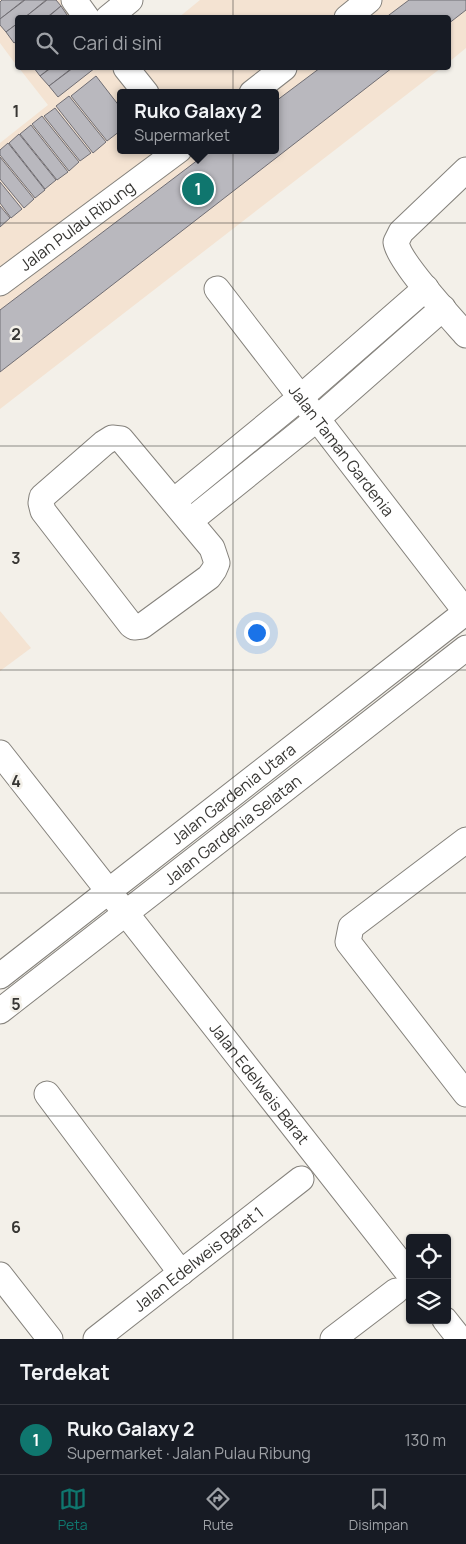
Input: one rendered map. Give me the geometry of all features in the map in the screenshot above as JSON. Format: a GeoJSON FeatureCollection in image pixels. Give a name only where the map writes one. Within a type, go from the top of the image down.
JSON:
{"type":"FeatureCollection","features":[{"type":"Feature","properties":{"kind":"street"},"geometry":{"type":"LineString","coordinates":[[74,0],[85,15]]}},
{"type":"Feature","properties":{"kind":"street"},"geometry":{"type":"LineString","coordinates":[[112,15],[130,0]]}},
{"type":"Feature","properties":{"kind":"street"},"geometry":{"type":"LineString","coordinates":[[351,15],[369,0]]}},
{"type":"Feature","properties":{"kind":"street"},"geometry":{"type":"LineString","coordinates":[[128,70],[143,89]]}},
{"type":"Feature","properties":{"kind":"street"},"geometry":{"type":"LineString","coordinates":[[257,89],[281,70]]}},
{"type":"Feature","properties":{"kind":"street","name":"Jalan Pulau Ribung"},"geometry":{"type":"LineString","coordinates":[[0,283],[174,154]]}},
{"type":"Feature","properties":{"kind":"street"},"geometry":{"type":"LineString","coordinates":[[466,170],[398,237],[396,242],[399,252],[426,288],[466,335]]}},
{"type":"Feature","properties":{"kind":"street"},"geometry":{"type":"LineString","coordinates":[[174,501],[301,397],[426,288]]}},
{"type":"Feature","properties":{"kind":"street","name":"Jalan Taman Gardenia"},"geometry":{"type":"LineString","coordinates":[[218,289],[466,612]]}},
{"type":"Feature","properties":{"kind":"street"},"geometry":{"type":"LineString","coordinates":[[190,520],[318,418],[444,308]]}},
{"type":"Feature","properties":{"kind":"street"},"geometry":{"type":"LineString","coordinates":[[117,438],[121,439],[190,520],[212,548],[217,563],[214,570],[209,577],[142,626],[134,627],[131,626],[44,511],[41,503],[42,497],[104,443],[117,438]]}},
{"type":"Feature","properties":{"kind":"street","name":"Jalan Gardenia Utara"},"geometry":{"type":"LineString","coordinates":[[0,976],[466,612]]}},
{"type":"Feature","properties":{"kind":"street","name":"Jalan Gardenia Selatan"},"geometry":{"type":"LineString","coordinates":[[0,1012],[466,648]]}},
{"type":"Feature","properties":{"kind":"street","name":"Jalan Edelweis Barat"},"geometry":{"type":"LineString","coordinates":[[0,753],[125,913],[403,1283]]}},
{"type":"Feature","properties":{"kind":"street"},"geometry":{"type":"LineString","coordinates":[[464,847],[351,927],[348,942],[466,1094]]}},
{"type":"Feature","properties":{"kind":"street"},"geometry":{"type":"LineString","coordinates":[[47,1094],[181,1273]]}},
{"type":"Feature","properties":{"kind":"street","name":"Jalan Edelweis Barat 1"},"geometry":{"type":"LineString","coordinates":[[96,1339],[301,1179]]}},
{"type":"Feature","properties":{"kind":"street"},"geometry":{"type":"LineString","coordinates":[[0,1275],[50,1339]]}},
{"type":"Feature","properties":{"kind":"street"},"geometry":{"type":"LineString","coordinates":[[333,1339],[403,1283]]}},
{"type":"Feature","properties":{"kind":"street"},"geometry":{"type":"LineString","coordinates":[[448,1324],[460,1339]]}},
{"type":"Feature","properties":{"kind":"shaded area"},"geometry":{"type":"Polygon","coordinates":[[[0,0],[81,0],[93,15],[15,15],[15,63],[0,43],[0,0]]]}},
{"type":"Feature","properties":{"kind":"shaded area"},"geometry":{"type":"Polygon","coordinates":[[[200,0],[466,0],[466,48],[451,60],[451,15],[182,15],[200,0]]]}},
{"type":"Feature","properties":{"kind":"shaded area"},"geometry":{"type":"Polygon","coordinates":[[[21,70],[438,70],[0,409],[0,143],[48,105],[21,70]]]}},
{"type":"Feature","properties":{"kind":"shaded area"},"geometry":{"type":"Polygon","coordinates":[[[0,611],[31,648],[0,671],[0,611]]]}},
{"type":"Feature","properties":{"kind":"building"},"geometry":{"type":"Polygon","coordinates":[[[2,0],[24,0],[0,19],[0,2],[2,0]]]}},
{"type":"Feature","properties":{"kind":"building"},"geometry":{"type":"Polygon","coordinates":[[[25,0],[46,0],[28,15],[15,15],[15,25],[6,32],[0,25],[0,19],[25,0]]]}},
{"type":"Feature","properties":{"kind":"building"},"geometry":{"type":"Polygon","coordinates":[[[47,0],[56,0],[61,6],[50,15],[28,15],[47,0]]]}},
{"type":"Feature","properties":{"kind":"building"},"geometry":{"type":"Polygon","coordinates":[[[409,0],[466,0],[466,10],[451,22],[451,15],[389,15],[409,0]]]}},
{"type":"Feature","properties":{"kind":"building"},"geometry":{"type":"Polygon","coordinates":[[[61,6],[67,15],[50,15],[61,6]]]}},
{"type":"Feature","properties":{"kind":"building"},"geometry":{"type":"Polygon","coordinates":[[[15,25],[15,42],[14,43],[6,32],[15,25]]]}},
{"type":"Feature","properties":{"kind":"building"},"geometry":{"type":"Polygon","coordinates":[[[36,70],[48,70],[40,76],[36,70]]]}},
{"type":"Feature","properties":{"kind":"building"},"geometry":{"type":"Polygon","coordinates":[[[48,70],[69,70],[49,86],[40,76],[48,70]]]}},
{"type":"Feature","properties":{"kind":"building"},"geometry":{"type":"Polygon","coordinates":[[[70,70],[92,70],[58,97],[49,86],[70,70]]]}},
{"type":"Feature","properties":{"kind":"building"},"geometry":{"type":"Polygon","coordinates":[[[317,70],[389,70],[0,372],[0,310],[206,154],[279,154],[279,99],[317,70]]]}},
{"type":"Feature","properties":{"kind":"building"},"geometry":{"type":"Polygon","coordinates":[[[96,76],[117,103],[117,133],[107,141],[71,96],[96,76]]]}},
{"type":"Feature","properties":{"kind":"building"},"geometry":{"type":"Polygon","coordinates":[[[69,96],[106,142],[93,153],[56,106],[69,96]]]}},
{"type":"Feature","properties":{"kind":"building"},"geometry":{"type":"Polygon","coordinates":[[[55,108],[91,153],[80,161],[44,116],[55,108]]]}},
{"type":"Feature","properties":{"kind":"building"},"geometry":{"type":"Polygon","coordinates":[[[42,116],[79,162],[69,171],[32,124],[42,116]]]}},
{"type":"Feature","properties":{"kind":"building"},"geometry":{"type":"Polygon","coordinates":[[[31,125],[68,172],[57,180],[20,134],[31,125]]]}},
{"type":"Feature","properties":{"kind":"building"},"geometry":{"type":"Polygon","coordinates":[[[19,134],[56,180],[45,189],[9,143],[19,134]]]}},
{"type":"Feature","properties":{"kind":"building"},"geometry":{"type":"Polygon","coordinates":[[[8,143],[45,190],[35,198],[0,155],[0,150],[8,143]]]}},
{"type":"Feature","properties":{"kind":"building"},"geometry":{"type":"Polygon","coordinates":[[[0,157],[34,199],[24,208],[0,179],[0,157]]]}},
{"type":"Feature","properties":{"kind":"building"},"geometry":{"type":"Polygon","coordinates":[[[0,182],[22,209],[11,218],[0,203],[0,182]]]}},
{"type":"Feature","properties":{"kind":"building"},"geometry":{"type":"Polygon","coordinates":[[[0,206],[10,218],[0,227],[0,206]]]}},
{"type":"Feature","properties":{"kind":"place","name":"Ruko Galaxy 2"},"geometry":{"type":"Point","coordinates":[198,189]}}]}
